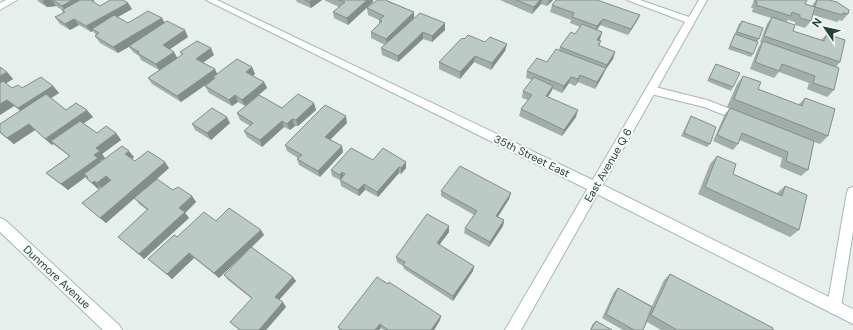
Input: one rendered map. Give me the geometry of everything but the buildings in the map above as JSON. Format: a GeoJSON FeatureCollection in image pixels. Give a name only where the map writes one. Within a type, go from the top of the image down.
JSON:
{"type":"FeatureCollection","features":[{"type":"Feature","properties":{"kind":"street"},"geometry":{"type":"LineString","coordinates":[[0,7],[13,0]]}},
{"type":"Feature","properties":{"kind":"street","name":"35th Street East"},"geometry":{"type":"LineString","coordinates":[[210,0],[595,187],[853,317]]}},
{"type":"Feature","properties":{"kind":"street"},"geometry":{"type":"LineString","coordinates":[[632,0],[691,21]]}},
{"type":"Feature","properties":{"kind":"street","name":"East Avenue Q 6"},"geometry":{"type":"LineString","coordinates":[[512,330],[703,0]]}},
{"type":"Feature","properties":{"kind":"street"},"geometry":{"type":"LineString","coordinates":[[651,90],[707,104],[752,122]]}},
{"type":"Feature","properties":{"kind":"street"},"geometry":{"type":"LineString","coordinates":[[834,307],[848,253],[853,192]]}},
{"type":"Feature","properties":{"kind":"street","name":"Dunmore Avenue"},"geometry":{"type":"LineString","coordinates":[[0,224],[114,330]]}}]}
